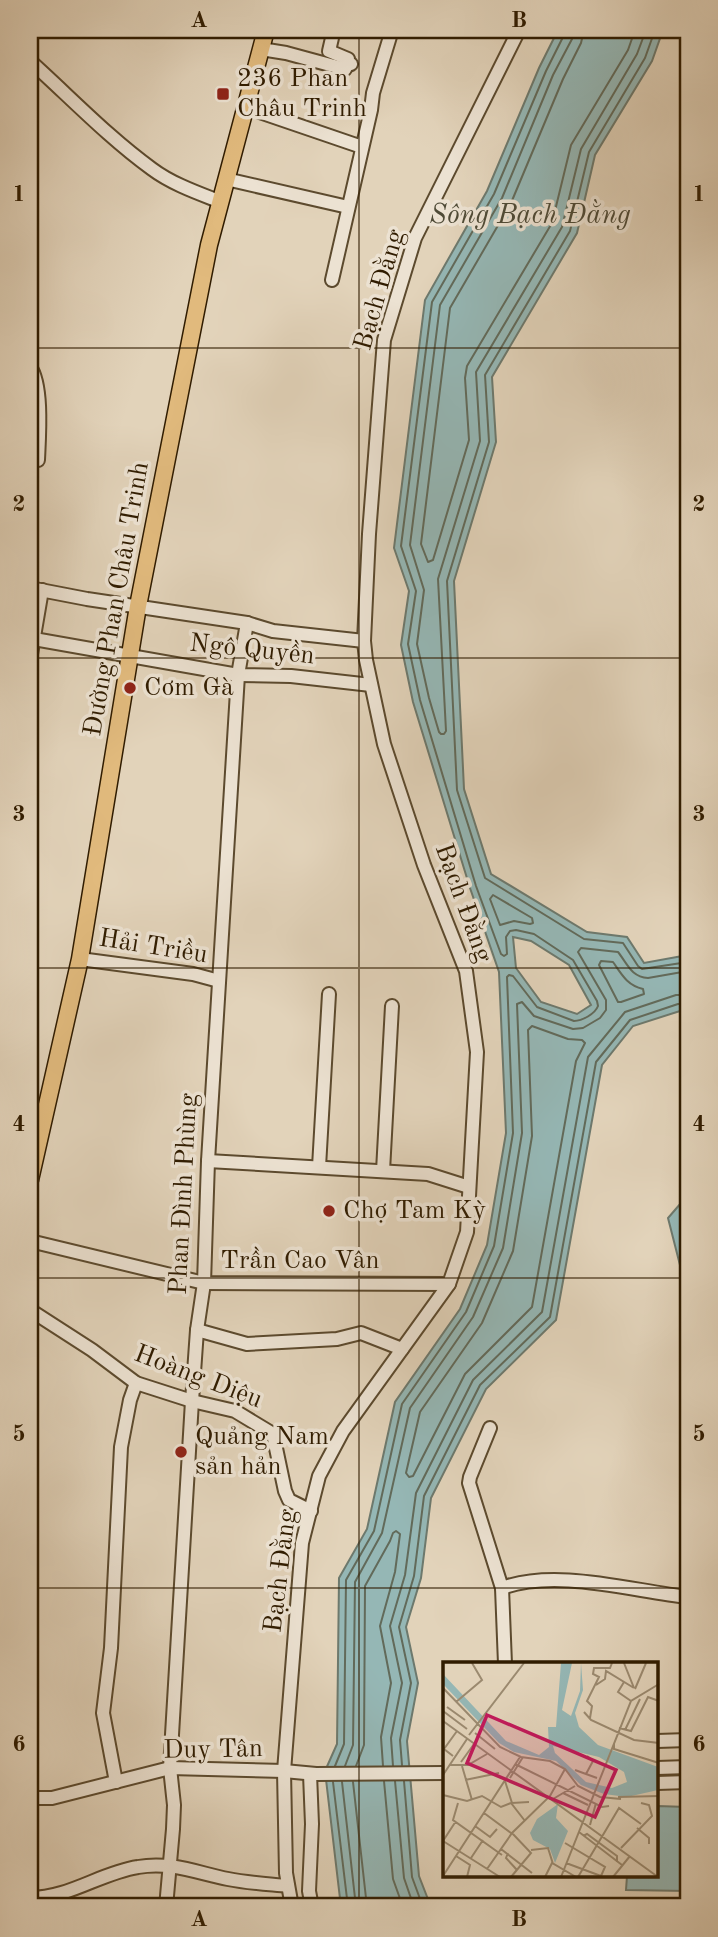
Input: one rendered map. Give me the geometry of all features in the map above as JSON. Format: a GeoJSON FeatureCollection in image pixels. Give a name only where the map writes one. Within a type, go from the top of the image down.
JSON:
{"type":"FeatureCollection","features":[{"type":"Feature","properties":{"kind":"main road","name":"Đường Phan Châu Trinh"},"geometry":{"type":"LineString","coordinates":[[30,1180],[80,958],[138,606],[209,245],[266,30]]}},
{"type":"Feature","properties":{"kind":"street"},"geometry":{"type":"LineString","coordinates":[[332,279],[373,93],[392,30]]}},
{"type":"Feature","properties":{"kind":"street","name":"Bạch Đằng"},"geometry":{"type":"LineString","coordinates":[[292,1907],[288,1886],[284,1772],[302,1543],[319,1476],[343,1431],[449,1284],[467,1232],[477,1052],[466,971],[420,853],[384,744],[364,641],[384,340],[415,238],[519,30]]}},
{"type":"Feature","properties":{"kind":"street"},"geometry":{"type":"LineString","coordinates":[[261,49],[345,69],[351,64],[348,59],[329,51],[332,38]]}},
{"type":"Feature","properties":{"kind":"street"},"geometry":{"type":"LineString","coordinates":[[30,61],[117,142],[152,169],[221,202]]}},
{"type":"Feature","properties":{"kind":"street"},"geometry":{"type":"LineString","coordinates":[[245,107],[362,147]]}},
{"type":"Feature","properties":{"kind":"street"},"geometry":{"type":"LineString","coordinates":[[226,179],[348,207]]}},
{"type":"Feature","properties":{"kind":"street"},"geometry":{"type":"LineString","coordinates":[[30,367],[34,376],[40,418],[38,460]]}},
{"type":"Feature","properties":{"kind":"street"},"geometry":{"type":"LineString","coordinates":[[30,660],[34,639],[36,589],[247,623],[273,631],[364,641]]}},
{"type":"Feature","properties":{"kind":"street","name":"Phan Đình Phùng"},"geometry":{"type":"LineString","coordinates":[[166,1907],[174,1805],[170,1768],[192,1401],[197,1330],[204,1283],[208,1161],[239,675],[247,623]]}},
{"type":"Feature","properties":{"kind":"street","name":"Ngô Quyền"},"geometry":{"type":"LineString","coordinates":[[34,639],[239,675],[291,676],[371,685]]}},
{"type":"Feature","properties":{"kind":"street","name":"Hải Triều"},"geometry":{"type":"LineString","coordinates":[[80,958],[193,974],[219,981]]}},
{"type":"Feature","properties":{"kind":"street"},"geometry":{"type":"LineString","coordinates":[[320,1167],[329,994]]}},
{"type":"Feature","properties":{"kind":"street"},"geometry":{"type":"LineString","coordinates":[[383,1171],[392,1006]]}},
{"type":"Feature","properties":{"kind":"street"},"geometry":{"type":"LineString","coordinates":[[208,1161],[428,1174],[469,1186]]}},
{"type":"Feature","properties":{"kind":"street","name":"Trần Cao Vân"},"geometry":{"type":"LineString","coordinates":[[30,1241],[204,1283],[449,1284]]}},
{"type":"Feature","properties":{"kind":"street","name":"Hoàng Diệu"},"geometry":{"type":"LineString","coordinates":[[30,1310],[92,1350],[136,1383],[192,1401],[235,1410],[274,1434],[282,1482],[289,1500],[311,1511]]}},
{"type":"Feature","properties":{"kind":"street"},"geometry":{"type":"LineString","coordinates":[[197,1330],[247,1344],[337,1339],[361,1334],[402,1349]]}},
{"type":"Feature","properties":{"kind":"street"},"geometry":{"type":"LineString","coordinates":[[116,1782],[103,1702],[111,1648],[121,1447],[136,1383]]}},
{"type":"Feature","properties":{"kind":"street"},"geometry":{"type":"LineString","coordinates":[[491,1428],[469,1483],[502,1588],[505,1662]]}},
{"type":"Feature","properties":{"kind":"street"},"geometry":{"type":"LineString","coordinates":[[502,1588],[527,1581],[576,1582],[688,1597]]}},
{"type":"Feature","properties":{"kind":"street"},"geometry":{"type":"LineString","coordinates":[[658,1741],[688,1740]]}},
{"type":"Feature","properties":{"kind":"street"},"geometry":{"type":"LineString","coordinates":[[658,1768],[688,1767]]}},
{"type":"Feature","properties":{"kind":"street","name":"Duy Tân"},"geometry":{"type":"LineString","coordinates":[[30,1798],[52,1798],[170,1768],[313,1774],[442,1773]]}},
{"type":"Feature","properties":{"kind":"street"},"geometry":{"type":"LineString","coordinates":[[312,1907],[309,1891],[313,1774]]}},
{"type":"Feature","properties":{"kind":"street"},"geometry":{"type":"LineString","coordinates":[[658,1783],[688,1782]]}},
{"type":"Feature","properties":{"kind":"street"},"geometry":{"type":"LineString","coordinates":[[30,1898],[56,1902],[106,1876],[133,1868],[170,1865],[231,1879],[288,1886]]}},
{"type":"Feature","properties":{"kind":"water","name":"Sông Bạch Đằng"},"geometry":{"type":"Polygon","coordinates":[[[558,30],[663,30],[652,61],[595,155],[577,233],[492,377],[496,442],[454,581],[464,789],[491,874],[587,932],[627,937],[644,963],[688,955],[688,1010],[633,1026],[602,1065],[556,1320],[486,1389],[431,1498],[421,1578],[406,1627],[418,1683],[407,1741],[419,1876],[431,1907],[341,1907],[325,1771],[337,1744],[339,1578],[367,1529],[395,1402],[460,1309],[487,1245],[506,1133],[499,972],[470,888],[413,702],[401,645],[409,591],[394,548],[425,300],[487,191],[558,30]],[[513,937],[516,968],[541,1002],[577,1014],[591,1005],[569,965],[531,941],[513,937]]]}},
{"type":"Feature","properties":{"kind":"water"},"geometry":{"type":"Polygon","coordinates":[[[688,1144],[688,1269],[681,1269],[668,1218],[681,1203],[683,1156],[688,1144]]]}},
{"type":"Feature","properties":{"kind":"water"},"geometry":{"type":"Polygon","coordinates":[[[658,1806],[687,1807],[688,1891],[626,1890],[627,1878],[658,1878],[658,1806]]]}},
{"type":"Feature","properties":{"kind":"place","name":"236 Phan Châu Trinh"},"geometry":{"type":"Point","coordinates":[223,94]}},
{"type":"Feature","properties":{"kind":"place","name":"Cơm Gà"},"geometry":{"type":"Point","coordinates":[130,688]}},
{"type":"Feature","properties":{"kind":"place","name":"Chợ Tam Kỳ"},"geometry":{"type":"Point","coordinates":[329,1211]}},
{"type":"Feature","properties":{"kind":"place","name":"Quảng Nam sản hản"},"geometry":{"type":"Point","coordinates":[181,1452]}}]}
